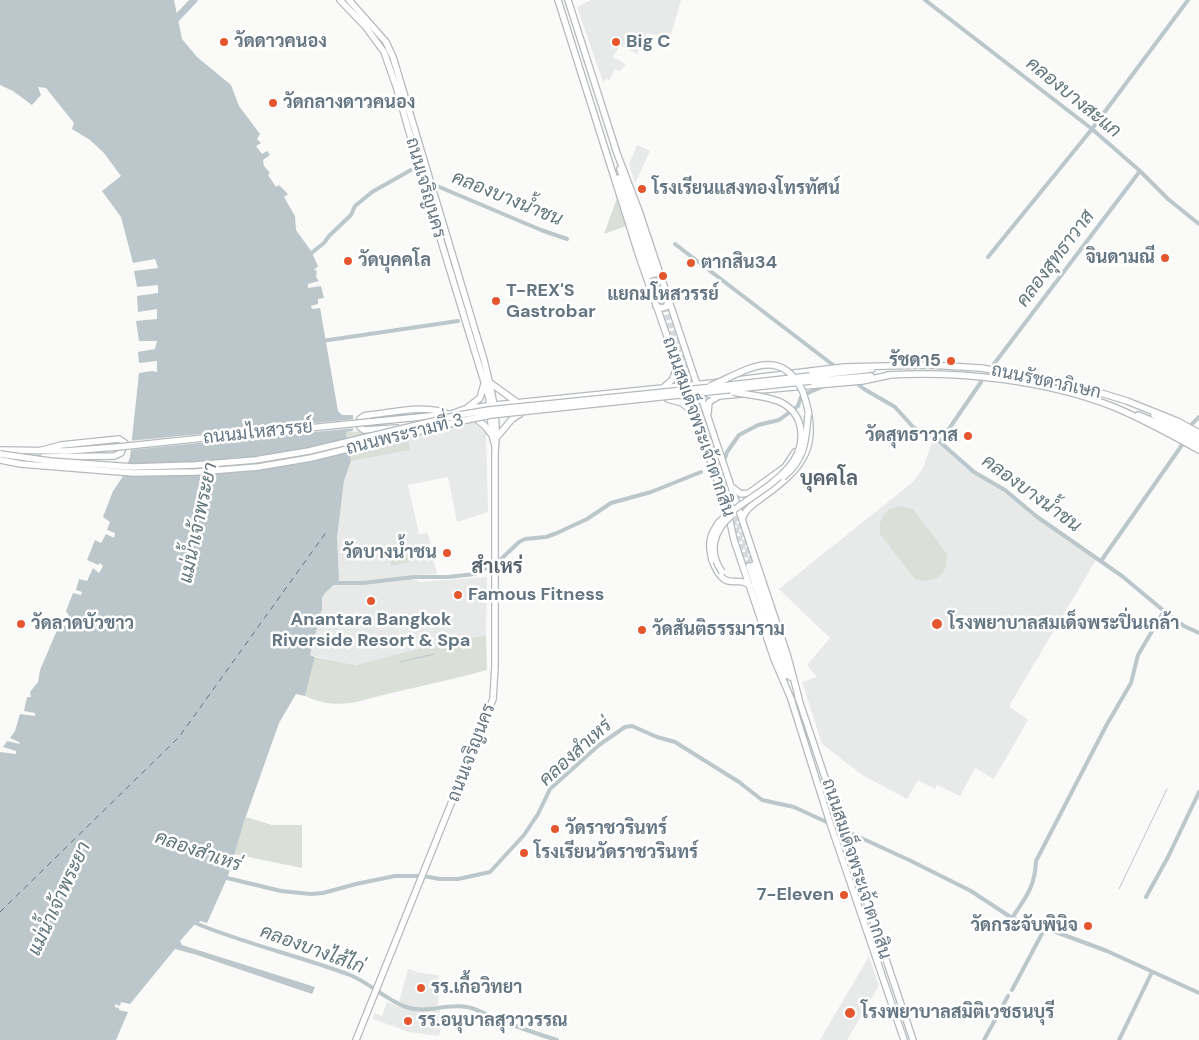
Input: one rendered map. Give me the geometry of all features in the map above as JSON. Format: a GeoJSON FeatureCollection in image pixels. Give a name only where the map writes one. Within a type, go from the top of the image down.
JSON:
{"type":"FeatureCollection","features":[{"type":"Feature","properties":{"kind":"main road","name":"ถนนเจริญนคร"},"geometry":{"type":"LineString","coordinates":[[349,0],[390,49],[437,202],[487,382],[493,405],[495,448],[493,699],[356,1040]]}},
{"type":"Feature","properties":{"kind":"main road","name":"ถนนสมเด็จพระเจ้าตากสิน"},"geometry":{"type":"LineString","coordinates":[[558,0],[607,151],[618,192],[727,508],[734,540],[749,567],[799,699],[913,1040]]}},
{"type":"Feature","properties":{"kind":"main road","name":"ถนนสมเด็จพระเจ้าตากสิน"},"geometry":{"type":"LineString","coordinates":[[568,0],[653,275],[607,151]]}},
{"type":"Feature","properties":{"kind":"main road","name":"ถนนเจริญนคร"},"geometry":{"type":"LineString","coordinates":[[339,1],[365,26],[384,52],[430,205],[487,382]]}},
{"type":"Feature","properties":{"kind":"main road","name":"ถนนสมเด็จพระเจ้าตากสิน"},"geometry":{"type":"LineString","coordinates":[[615,148],[630,184],[698,385],[790,663],[799,699]]}},
{"type":"Feature","properties":{"kind":"main road"},"geometry":{"type":"LineString","coordinates":[[430,205],[437,202]]}},
{"type":"Feature","properties":{"kind":"main road"},"geometry":{"type":"LineString","coordinates":[[656,306],[666,307],[669,300]]}},
{"type":"Feature","properties":{"kind":"main road"},"geometry":{"type":"LineString","coordinates":[[657,389],[665,386],[673,379],[677,364]]}},
{"type":"Feature","properties":{"kind":"main road"},"geometry":{"type":"LineString","coordinates":[[704,388],[754,366],[775,365],[788,370],[797,380],[806,399],[810,432],[806,456],[800,466],[784,483],[747,510],[742,519]]}},
{"type":"Feature","properties":{"kind":"main road","name":"ถนนรัชดาภิเษก"},"geometry":{"type":"LineString","coordinates":[[708,394],[719,396],[823,384],[886,366],[929,365],[981,368],[1051,379],[1113,396],[1170,418],[1199,433]]}},
{"type":"Feature","properties":{"kind":"main road"},"geometry":{"type":"LineString","coordinates":[[692,369],[702,380],[712,383]]}},
{"type":"Feature","properties":{"kind":"main road","name":"ถนนรัชดาภิเษก"},"geometry":{"type":"LineString","coordinates":[[684,386],[742,379],[861,373],[938,375],[1002,380],[1052,388],[1115,408],[1199,450]]}},
{"type":"Feature","properties":{"kind":"main road","name":"ถนนรัชดาภิเษก"},"geometry":{"type":"LineString","coordinates":[[810,379],[828,374]]}},
{"type":"Feature","properties":{"kind":"main road"},"geometry":{"type":"LineString","coordinates":[[742,379],[739,385],[744,391]]}},
{"type":"Feature","properties":{"kind":"main road","name":"ถนนพระรามที่ 3"},"geometry":{"type":"LineString","coordinates":[[0,454],[50,461],[133,467],[195,465],[255,460],[309,451],[459,415],[490,410],[810,379]]}},
{"type":"Feature","properties":{"kind":"main road","name":"ถนนพระรามที่ 3"},"geometry":{"type":"LineString","coordinates":[[0,460],[21,464],[133,474],[196,472],[250,467],[320,456],[491,415],[724,391],[810,379]]}},
{"type":"Feature","properties":{"kind":"main road"},"geometry":{"type":"LineString","coordinates":[[465,409],[472,406],[480,398],[487,382],[518,403]]}},
{"type":"Feature","properties":{"kind":"main road","name":"ถนนมไหสวรรย์"},"geometry":{"type":"LineString","coordinates":[[0,450],[66,451],[450,414],[465,409],[493,405],[684,386]]}},
{"type":"Feature","properties":{"kind":"main road","name":"ถนนรัชดาภิเษก"},"geometry":{"type":"LineString","coordinates":[[688,397],[763,390]]}},
{"type":"Feature","properties":{"kind":"main road"},"geometry":{"type":"LineString","coordinates":[[724,391],[765,397],[787,406],[799,423],[802,434],[801,447],[788,468],[719,522],[711,534],[712,560],[716,570],[723,579],[729,582],[743,582],[750,586]]}},
{"type":"Feature","properties":{"kind":"main road"},"geometry":{"type":"LineString","coordinates":[[708,417],[709,402],[719,396]]}},
{"type":"Feature","properties":{"kind":"main road"},"geometry":{"type":"LineString","coordinates":[[1113,396],[1161,418],[1199,439]]}},
{"type":"Feature","properties":{"kind":"main road","name":"ถนนมไหสวรรย์"},"geometry":{"type":"LineString","coordinates":[[450,414],[474,418],[494,417],[688,397]]}},
{"type":"Feature","properties":{"kind":"main road"},"geometry":{"type":"LineString","coordinates":[[668,399],[682,403],[695,416]]}},
{"type":"Feature","properties":{"kind":"main road"},"geometry":{"type":"LineString","coordinates":[[1115,408],[1163,425],[1199,445]]}},
{"type":"Feature","properties":{"kind":"main road"},"geometry":{"type":"LineString","coordinates":[[450,414],[432,410],[369,415],[362,417],[360,427],[364,430],[374,431],[418,427],[463,417]]}},
{"type":"Feature","properties":{"kind":"main road"},"geometry":{"type":"LineString","coordinates":[[474,418],[485,426],[494,437],[512,419],[520,414]]}},
{"type":"Feature","properties":{"kind":"main road"},"geometry":{"type":"LineString","coordinates":[[749,567],[741,578],[736,580],[730,579],[722,572],[714,558],[713,550],[716,535],[729,517],[791,471],[804,452],[808,415]]}},
{"type":"Feature","properties":{"kind":"main road"},"geometry":{"type":"LineString","coordinates":[[731,486],[741,494],[749,493],[785,467],[798,446],[799,423]]}},
{"type":"Feature","properties":{"kind":"main road"},"geometry":{"type":"LineString","coordinates":[[39,451],[61,445],[119,438],[125,443],[121,453],[114,456],[43,457]]}},
{"type":"Feature","properties":{"kind":"main road","name":"ถนนมไหสวรรย์"},"geometry":{"type":"LineString","coordinates":[[0,460],[43,457],[66,451]]}},
{"type":"Feature","properties":{"kind":"main road"},"geometry":{"type":"LineString","coordinates":[[734,540],[738,534],[742,533],[748,536]]}},
{"type":"Feature","properties":{"kind":"main road","name":"ถนนสมเด็จพระเจ้าตากสิน"},"geometry":{"type":"LineString","coordinates":[[749,567],[750,586],[776,664],[792,702]]}},
{"type":"Feature","properties":{"kind":"main road","name":"ถนนสมเด็จพระเจ้าตากสิน"},"geometry":{"type":"LineString","coordinates":[[749,567],[830,822],[904,1040]]}},
{"type":"Feature","properties":{"kind":"main road"},"geometry":{"type":"LineString","coordinates":[[895,1011],[902,1008]]}},
{"type":"Feature","properties":{"kind":"main road"},"geometry":{"type":"LineString","coordinates":[[899,1024],[907,1022]]}},
{"type":"Feature","properties":{"kind":"shaded area","name":"Big C"},"geometry":{"type":"Polygon","coordinates":[[[591,0],[681,0],[670,38],[647,33],[637,54],[620,45],[613,57],[626,64],[620,71],[615,69],[609,81],[607,78],[603,82],[577,7],[591,0]]]}},
{"type":"Feature","properties":{"kind":"shaded area"},"geometry":{"type":"Polygon","coordinates":[[[637,145],[650,151],[635,183],[629,164],[637,145]]]}},
{"type":"Feature","properties":{"kind":"shaded area"},"geometry":{"type":"Polygon","coordinates":[[[617,198],[626,226],[604,234],[617,198]]]}},
{"type":"Feature","properties":{"kind":"shaded area"},"geometry":{"type":"Polygon","coordinates":[[[462,421],[475,423],[486,433],[488,512],[457,522],[448,477],[408,485],[419,534],[428,533],[437,574],[417,575],[414,577],[419,582],[487,577],[486,635],[421,648],[354,665],[310,655],[322,609],[322,598],[339,580],[337,539],[344,481],[351,461],[410,450],[409,435],[462,421]]]}},
{"type":"Feature","properties":{"kind":"shaded area"},"geometry":{"type":"Polygon","coordinates":[[[408,429],[410,450],[351,461],[346,432],[408,429]]]}},
{"type":"Feature","properties":{"kind":"shaded area","name":"โรงพยาบาลสมเด็จพระปิ่นเกล้า"},"geometry":{"type":"Polygon","coordinates":[[[933,439],[942,444],[974,473],[1005,490],[1037,518],[1096,560],[1009,706],[1028,720],[994,779],[975,768],[960,796],[937,785],[935,789],[918,780],[907,799],[862,775],[822,744],[802,682],[817,677],[807,665],[830,638],[779,589],[913,482],[923,468],[933,439]]]}},
{"type":"Feature","properties":{"kind":"shaded area"},"geometry":{"type":"Polygon","coordinates":[[[900,506],[913,509],[947,554],[946,567],[942,574],[936,578],[926,581],[915,579],[880,534],[880,523],[884,514],[890,509],[900,506]]]}},
{"type":"Feature","properties":{"kind":"shaded area"},"geometry":{"type":"Polygon","coordinates":[[[406,543],[409,562],[391,566],[388,547],[406,543]]]}},
{"type":"Feature","properties":{"kind":"shaded area"},"geometry":{"type":"Polygon","coordinates":[[[486,635],[487,670],[342,704],[318,701],[305,696],[315,657],[355,665],[421,648],[486,635]]]}},
{"type":"Feature","properties":{"kind":"shaded area"},"geometry":{"type":"Polygon","coordinates":[[[246,817],[272,825],[302,825],[302,868],[234,854],[246,817]]]}},
{"type":"Feature","properties":{"kind":"shaded area","name":"โรงพยาบาลสมิติเวชธนบุรี"},"geometry":{"type":"Polygon","coordinates":[[[869,956],[879,986],[847,1040],[820,1040],[869,956]]]}},
{"type":"Feature","properties":{"kind":"shaded area","name":"รร.เกื้อวิทยา"},"geometry":{"type":"Polygon","coordinates":[[[408,969],[439,975],[438,1005],[424,1008],[408,1006],[399,1002],[408,969]]]}},
{"type":"Feature","properties":{"kind":"shaded area","name":"รร.อนุบาลสุวาวรรณ"},"geometry":{"type":"Polygon","coordinates":[[[387,1002],[406,1009],[421,1011],[440,1009],[438,1026],[441,1027],[439,1036],[409,1032],[373,1019],[374,1013],[382,1016],[387,1002]]]}},
{"type":"Feature","properties":{"kind":"water","name":"แม่น้ำเจ้าพระยา"},"geometry":{"type":"Polygon","coordinates":[[[0,0],[174,0],[182,39],[197,57],[231,85],[239,106],[260,134],[257,139],[261,143],[256,146],[262,154],[267,151],[270,155],[263,160],[264,166],[270,173],[268,175],[276,187],[279,185],[288,194],[284,197],[295,216],[296,230],[311,251],[318,266],[314,270],[317,271],[316,277],[319,281],[308,284],[308,288],[321,286],[324,298],[318,299],[318,304],[311,306],[312,309],[320,308],[338,411],[342,415],[353,415],[353,431],[346,432],[351,461],[344,481],[337,538],[339,580],[322,598],[322,609],[310,655],[315,657],[305,696],[296,694],[279,723],[245,819],[228,876],[207,923],[200,921],[198,925],[194,925],[180,941],[182,945],[315,987],[312,994],[175,949],[130,1004],[121,1002],[120,1006],[115,1004],[115,1007],[119,1008],[119,1010],[128,1012],[116,1040],[0,1040],[0,752],[16,754],[16,751],[3,747],[7,741],[20,744],[10,738],[15,731],[20,714],[35,716],[35,713],[24,711],[27,697],[31,697],[30,692],[38,682],[40,670],[58,628],[60,625],[66,626],[70,618],[66,611],[73,593],[81,595],[82,592],[76,590],[79,579],[87,581],[93,568],[99,573],[103,566],[100,563],[98,565],[87,560],[95,540],[101,543],[106,534],[114,538],[115,533],[107,530],[110,522],[103,517],[113,491],[122,478],[130,457],[139,373],[157,372],[157,361],[139,363],[138,352],[155,349],[157,341],[139,341],[136,321],[157,319],[157,309],[138,312],[137,296],[158,293],[158,285],[137,287],[134,271],[158,268],[155,259],[133,263],[121,217],[102,191],[121,176],[104,153],[90,140],[72,129],[74,123],[46,88],[38,87],[41,95],[32,105],[13,91],[0,85],[0,0]]]}},
{"type":"Feature","properties":{"kind":"pier"},"geometry":{"type":"Polygon","coordinates":[[[356,419],[356,428],[264,437],[264,428],[356,419]]]}},
{"type":"Feature","properties":{"kind":"pier"},"geometry":{"type":"Polygon","coordinates":[[[261,428],[263,437],[222,441],[220,432],[261,428]]]}},
{"type":"Feature","properties":{"kind":"pier"},"geometry":{"type":"Polygon","coordinates":[[[220,432],[218,433],[219,441],[129,450],[129,441],[220,432]]]}},
{"type":"Feature","properties":{"kind":"waterway"},"geometry":{"type":"LineString","coordinates":[[172,23],[194,0]]}},
{"type":"Feature","properties":{"kind":"waterway","name":"คลองบางสะแก"},"geometry":{"type":"LineString","coordinates":[[925,0],[1092,129],[1140,171],[1168,199],[1199,224]]}},
{"type":"Feature","properties":{"kind":"waterway","name":"คลองบางสะแก"},"geometry":{"type":"LineString","coordinates":[[988,257],[1092,129],[1188,0]]}},
{"type":"Feature","properties":{"kind":"waterway","name":"คลองบางน้ำชน"},"geometry":{"type":"LineString","coordinates":[[309,255],[324,243],[351,215],[355,206],[372,192],[411,170]]}},
{"type":"Feature","properties":{"kind":"waterway","name":"คลองสุทธาวาส"},"geometry":{"type":"LineString","coordinates":[[994,364],[1140,171]]}},
{"type":"Feature","properties":{"kind":"waterway","name":"คลองบางน้ำชน"},"geometry":{"type":"LineString","coordinates":[[437,186],[567,239]]}},
{"type":"Feature","properties":{"kind":"waterway","name":"คลองบางน้ำชน"},"geometry":{"type":"LineString","coordinates":[[675,244],[837,368]]}},
{"type":"Feature","properties":{"kind":"waterway"},"geometry":{"type":"LineString","coordinates":[[322,341],[458,321]]}},
{"type":"Feature","properties":{"kind":"waterway","name":"คลองบางน้ำชน"},"geometry":{"type":"LineString","coordinates":[[855,382],[895,407],[913,427],[940,442],[974,472],[1005,490],[1036,516],[1122,576],[1184,626],[1199,633]]}},
{"type":"Feature","properties":{"kind":"waterway","name":"คลองสุทธาวาส"},"geometry":{"type":"LineString","coordinates":[[940,442],[981,382]]}},
{"type":"Feature","properties":{"kind":"waterway","name":"คลองบางน้ำชน"},"geometry":{"type":"LineString","coordinates":[[725,458],[739,435],[758,425],[779,420],[798,406],[801,397],[824,386]]}},
{"type":"Feature","properties":{"kind":"waterway"},"geometry":{"type":"LineString","coordinates":[[1192,424],[1199,417]]}},
{"type":"Feature","properties":{"kind":"waterway"},"geometry":{"type":"LineString","coordinates":[[1101,561],[1182,445]]}},
{"type":"Feature","properties":{"kind":"waterway","name":"คลองบางน้ำชน"},"geometry":{"type":"LineString","coordinates":[[332,583],[363,583],[414,577],[448,577],[475,574],[498,562],[519,542],[525,539],[546,537],[557,533],[587,519],[611,503],[651,492],[701,472]]}},
{"type":"Feature","properties":{"kind":"waterway"},"geometry":{"type":"LineString","coordinates":[[1012,918],[1032,885],[1036,861],[1106,726],[1131,683],[1138,655],[1164,611]]}},
{"type":"Feature","properties":{"kind":"waterway"},"geometry":{"type":"LineString","coordinates":[[400,662],[434,654]]}},
{"type":"Feature","properties":{"kind":"waterway","name":"คลองสำเหร่"},"geometry":{"type":"LineString","coordinates":[[223,877],[281,891],[311,894],[323,893],[395,876],[458,879],[490,872],[524,835],[538,814],[550,789],[599,745],[625,727],[632,726],[657,737],[675,742],[739,782],[762,800],[794,807],[909,860],[971,891],[1012,918],[1107,951],[1199,993]]}},
{"type":"Feature","properties":{"kind":"waterway"},"geometry":{"type":"LineString","coordinates":[[1119,889],[1167,789]]}},
{"type":"Feature","properties":{"kind":"waterway"},"geometry":{"type":"LineString","coordinates":[[1146,897],[1168,857],[1199,792]]}},
{"type":"Feature","properties":{"kind":"waterway","name":"คลองบางไส้ไก่"},"geometry":{"type":"LineString","coordinates":[[195,923],[350,975],[406,1007],[414,1009],[452,1006],[467,1007],[506,1023],[557,1040]]}},
{"type":"Feature","properties":{"kind":"waterway"},"geometry":{"type":"LineString","coordinates":[[1012,990],[1045,928]]}},
{"type":"Feature","properties":{"kind":"waterway"},"geometry":{"type":"LineString","coordinates":[[1119,1040],[1152,972]]}},
{"type":"Feature","properties":{"kind":"waterway"},"geometry":{"type":"LineString","coordinates":[[984,1040],[1008,996]]}},
{"type":"Feature","properties":{"kind":"ferry route"},"geometry":{"type":"LineString","coordinates":[[0,912],[179,737],[327,531]]}},
{"type":"Feature","properties":{"kind":"tunnel"},"geometry":{"type":"LineString","coordinates":[[655,274],[753,565]]}},
{"type":"Feature","properties":{"kind":"tunnel"},"geometry":{"type":"LineString","coordinates":[[651,275],[708,446]]}},
{"type":"Feature","properties":{"kind":"tunnel"},"geometry":{"type":"LineString","coordinates":[[730,512],[749,566]]}},
{"type":"Feature","properties":{"kind":"place","name":"วัดดาวคนอง"},"geometry":{"type":"Point","coordinates":[224,42]}},
{"type":"Feature","properties":{"kind":"place","name":"Big C"},"geometry":{"type":"Point","coordinates":[616,42]}},
{"type":"Feature","properties":{"kind":"place","name":"วัดกลางดาวคนอง"},"geometry":{"type":"Point","coordinates":[273,103]}},
{"type":"Feature","properties":{"kind":"place","name":"โรงเรียนแสงทองโทรทัศน์"},"geometry":{"type":"Point","coordinates":[642,189]}},
{"type":"Feature","properties":{"kind":"place","name":"จินดามณี"},"geometry":{"type":"Point","coordinates":[1165,258]}},
{"type":"Feature","properties":{"kind":"place","name":"วัดบุคคโล"},"geometry":{"type":"Point","coordinates":[348,261]}},
{"type":"Feature","properties":{"kind":"place","name":"ตากสิน34"},"geometry":{"type":"Point","coordinates":[691,263]}},
{"type":"Feature","properties":{"kind":"place","name":"แยกมโหสวรรย์"},"geometry":{"type":"Point","coordinates":[663,276]}},
{"type":"Feature","properties":{"kind":"place","name":"T-REX'S Gastrobar"},"geometry":{"type":"Point","coordinates":[496,301]}},
{"type":"Feature","properties":{"kind":"place","name":"รัชดา5"},"geometry":{"type":"Point","coordinates":[951,361]}},
{"type":"Feature","properties":{"kind":"place","name":"วัดสุทธาวาส"},"geometry":{"type":"Point","coordinates":[968,436]}},
{"type":"Feature","properties":{"kind":"place","name":"วัดบางน้ำชน"},"geometry":{"type":"Point","coordinates":[447,553]}},
{"type":"Feature","properties":{"kind":"place","name":"Famous Fitness"},"geometry":{"type":"Point","coordinates":[458,595]}},
{"type":"Feature","properties":{"kind":"place","name":"Anantara Bangkok Riverside Resort & Spa"},"geometry":{"type":"Point","coordinates":[371,601]}},
{"type":"Feature","properties":{"kind":"place","name":"วัดลาดบัวขาว"},"geometry":{"type":"Point","coordinates":[21,624]}},
{"type":"Feature","properties":{"kind":"place","name":"โรงพยาบาลสมเด็จพระปิ่นเกล้า"},"geometry":{"type":"Point","coordinates":[937,624]}},
{"type":"Feature","properties":{"kind":"place","name":"วัดสันติธรรมาราม"},"geometry":{"type":"Point","coordinates":[642,630]}},
{"type":"Feature","properties":{"kind":"place","name":"วัดราชวรินทร์"},"geometry":{"type":"Point","coordinates":[555,829]}},
{"type":"Feature","properties":{"kind":"place","name":"โรงเรียนวัดราชวรินทร์"},"geometry":{"type":"Point","coordinates":[524,853]}},
{"type":"Feature","properties":{"kind":"place","name":"7-Eleven"},"geometry":{"type":"Point","coordinates":[844,895]}},
{"type":"Feature","properties":{"kind":"place","name":"วัดกระจับพินิจ"},"geometry":{"type":"Point","coordinates":[1088,926]}},
{"type":"Feature","properties":{"kind":"place","name":"รร.เกื้อวิทยา"},"geometry":{"type":"Point","coordinates":[421,988]}},
{"type":"Feature","properties":{"kind":"place","name":"โรงพยาบาลสมิติเวชธนบุรี"},"geometry":{"type":"Point","coordinates":[850,1013]}},
{"type":"Feature","properties":{"kind":"place","name":"รร.อนุบาลสุวาวรรณ"},"geometry":{"type":"Point","coordinates":[408,1021]}},
{"type":"Feature","properties":{"kind":"district","name":"บุคคโล"},"geometry":{"type":"Point","coordinates":[829,480]}},
{"type":"Feature","properties":{"kind":"district","name":"สำเหร่"},"geometry":{"type":"Point","coordinates":[497,568]}}]}
